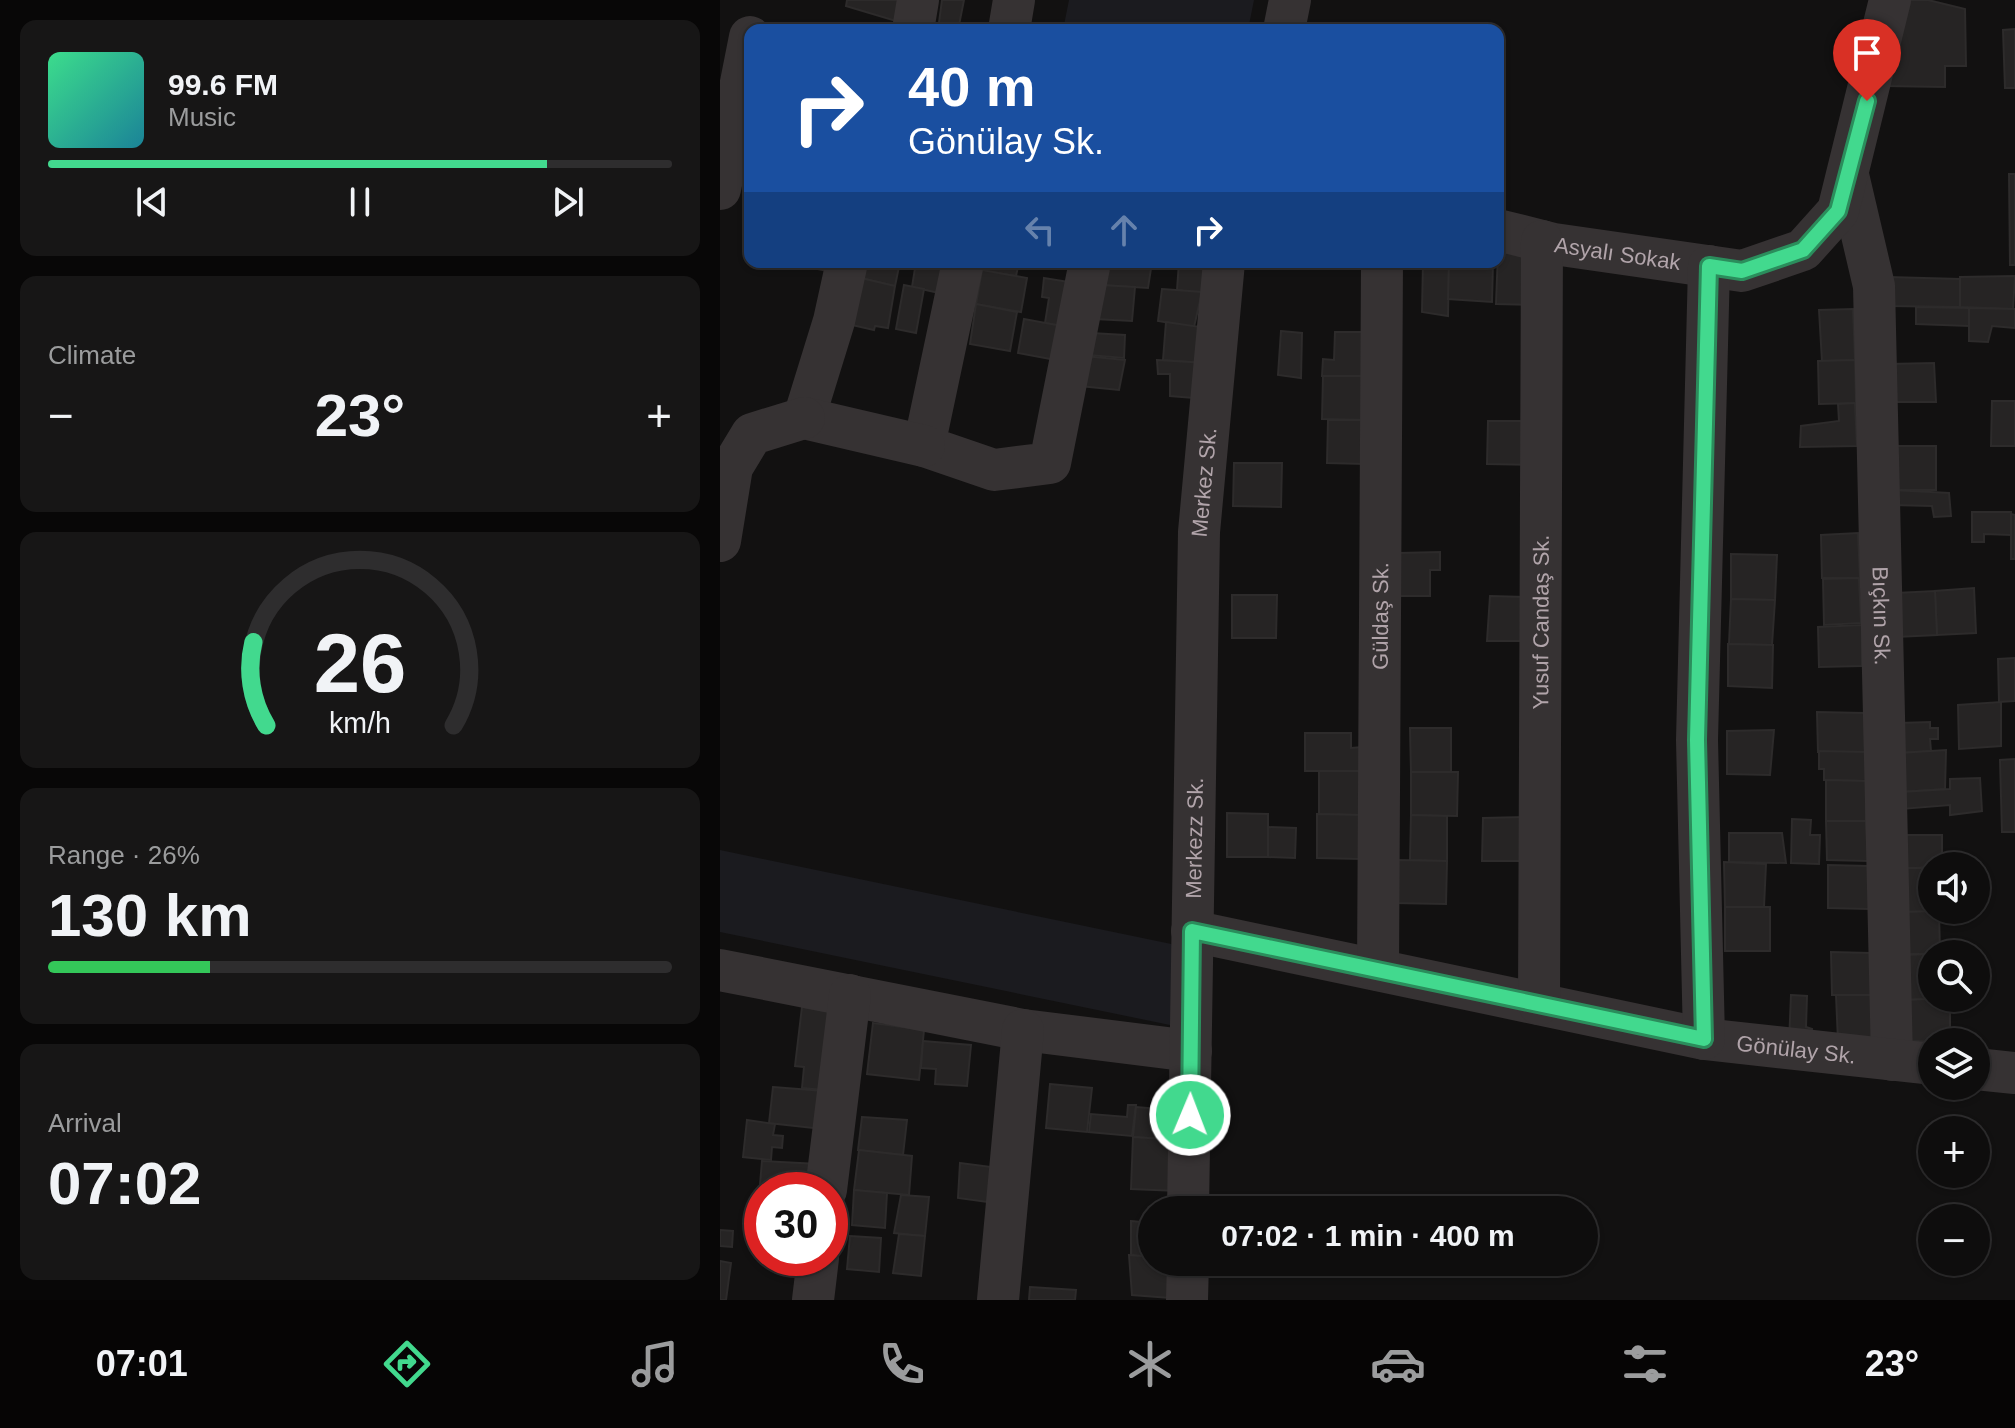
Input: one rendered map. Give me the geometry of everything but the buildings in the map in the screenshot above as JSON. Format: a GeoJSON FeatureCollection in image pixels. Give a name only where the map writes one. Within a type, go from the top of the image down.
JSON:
{"type":"FeatureCollection","features":[{"type":"Feature","properties":{"kind":"street"},"geometry":{"type":"LineString","coordinates":[[749,0],[750,24]]}},
{"type":"Feature","properties":{"kind":"street"},"geometry":{"type":"LineString","coordinates":[[914,24],[918,0]]}},
{"type":"Feature","properties":{"kind":"street"},"geometry":{"type":"LineString","coordinates":[[1010,24],[1014,0]]}},
{"type":"Feature","properties":{"kind":"street"},"geometry":{"type":"LineString","coordinates":[[1285,24],[1290,0]]}},
{"type":"Feature","properties":{"kind":"street","name":"Asyalı Sokak"},"geometry":{"type":"LineString","coordinates":[[1504,232],[1542,241],[1742,271],[1803,250],[1838,211],[1890,0]]}},
{"type":"Feature","properties":{"kind":"street"},"geometry":{"type":"LineString","coordinates":[[720,23],[744,31]]}},
{"type":"Feature","properties":{"kind":"street"},"geometry":{"type":"LineString","coordinates":[[720,189],[744,64]]}},
{"type":"Feature","properties":{"kind":"street","name":"Bıçkın Sk."},"geometry":{"type":"LineString","coordinates":[[1848,175],[1874,286],[1912,1062]]}},
{"type":"Feature","properties":{"kind":"street","name":"Yusuf Candaş Sk."},"geometry":{"type":"LineString","coordinates":[[1539,1004],[1542,241]]}},
{"type":"Feature","properties":{"kind":"street"},"geometry":{"type":"LineString","coordinates":[[1704,1039],[1697,740],[1709,266]]}},
{"type":"Feature","properties":{"kind":"street"},"geometry":{"type":"LineString","coordinates":[[804,418],[834,321],[846,268]]}},
{"type":"Feature","properties":{"kind":"street"},"geometry":{"type":"LineString","coordinates":[[924,446],[962,268]]}},
{"type":"Feature","properties":{"kind":"street"},"geometry":{"type":"LineString","coordinates":[[720,541],[726,456],[752,434],[804,418],[924,446],[994,470],[1050,463],[1089,268]]}},
{"type":"Feature","properties":{"kind":"street","name":"Merkez Sk."},"geometry":{"type":"LineString","coordinates":[[1195,704],[1199,532],[1223,268]]}},
{"type":"Feature","properties":{"kind":"street","name":"Güldaş Sk."},"geometry":{"type":"LineString","coordinates":[[1378,970],[1382,268]]}},
{"type":"Feature","properties":{"kind":"street","name":"Merkezz Sk."},"geometry":{"type":"LineString","coordinates":[[1188,1196],[1195,704]]}},
{"type":"Feature","properties":{"kind":"street","name":"Gönülay Sk."},"geometry":{"type":"LineString","coordinates":[[1192,931],[1704,1039],[1912,1062]]}},
{"type":"Feature","properties":{"kind":"street"},"geometry":{"type":"LineString","coordinates":[[720,970],[1023,1030],[1191,1051]]}},
{"type":"Feature","properties":{"kind":"street"},"geometry":{"type":"LineString","coordinates":[[828,1172],[850,995]]}},
{"type":"Feature","properties":{"kind":"street"},"geometry":{"type":"LineString","coordinates":[[998,1300],[1023,1030]]}},
{"type":"Feature","properties":{"kind":"street"},"geometry":{"type":"LineString","coordinates":[[1990,1070],[2015,1073]]}},
{"type":"Feature","properties":{"kind":"street"},"geometry":{"type":"LineString","coordinates":[[813,1300],[816,1276]]}},
{"type":"Feature","properties":{"kind":"street"},"geometry":{"type":"LineString","coordinates":[[1187,1300],[1188,1276]]}},
{"type":"Feature","properties":{"kind":"shaded area"},"geometry":{"type":"Polygon","coordinates":[[[1069,0],[1254,0],[1249,24],[1064,24],[1069,0]]]}},
{"type":"Feature","properties":{"kind":"shaded area"},"geometry":{"type":"Polygon","coordinates":[[[720,850],[1181,946],[1170,1025],[720,932],[720,850]]]}},
{"type":"Feature","properties":{"kind":"route"},"geometry":{"type":"LineString","coordinates":[[1190,1115],[1192,931],[1704,1039],[1697,740],[1709,266],[1742,271],[1803,250],[1838,211],[1867,101]]}}]}
